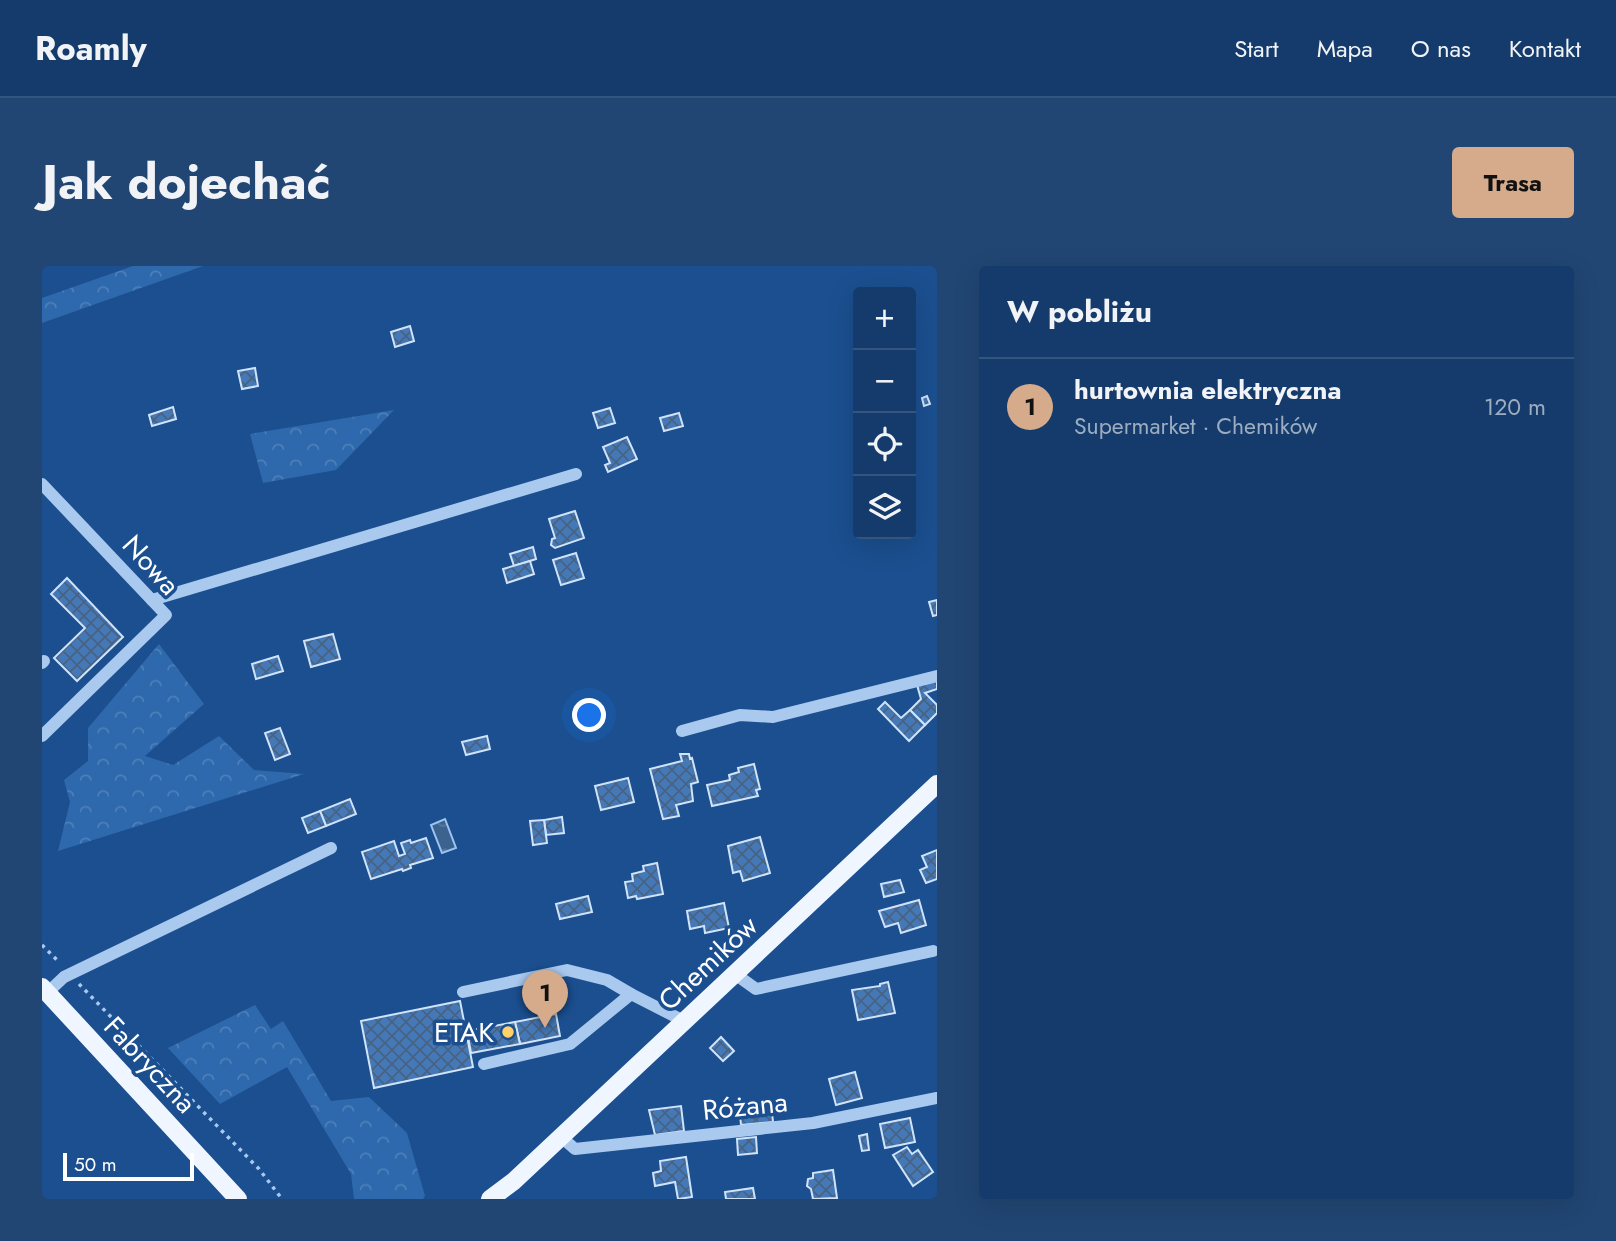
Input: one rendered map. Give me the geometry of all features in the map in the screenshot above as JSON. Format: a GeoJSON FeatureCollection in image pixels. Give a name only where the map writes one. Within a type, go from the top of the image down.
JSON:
{"type":"FeatureCollection","features":[{"type":"Feature","properties":{"kind":"main road","name":"Chemików"},"geometry":{"type":"LineString","coordinates":[[499,1199],[560,1136],[937,784]]}},
{"type":"Feature","properties":{"kind":"main road","name":"Fabryczna"},"geometry":{"type":"LineString","coordinates":[[45,990],[238,1199]]}},
{"type":"Feature","properties":{"kind":"main road","name":"Fabryczna"},"geometry":{"type":"LineString","coordinates":[[220,1178],[246,1199]]}},
{"type":"Feature","properties":{"kind":"main road","name":"Chemików"},"geometry":{"type":"LineString","coordinates":[[490,1199],[514,1181]]}},
{"type":"Feature","properties":{"kind":"street"},"geometry":{"type":"LineString","coordinates":[[152,600],[576,474]]}},
{"type":"Feature","properties":{"kind":"street","name":"Nowa"},"geometry":{"type":"LineString","coordinates":[[42,484],[166,615],[42,736]]}},
{"type":"Feature","properties":{"kind":"street"},"geometry":{"type":"LineString","coordinates":[[682,731],[740,715],[773,717],[937,676]]}},
{"type":"Feature","properties":{"kind":"street"},"geometry":{"type":"LineString","coordinates":[[45,990],[70,974],[331,848]]}},
{"type":"Feature","properties":{"kind":"street"},"geometry":{"type":"LineString","coordinates":[[735,974],[756,989],[933,951]]}},
{"type":"Feature","properties":{"kind":"street"},"geometry":{"type":"LineString","coordinates":[[463,992],[567,970],[607,980],[684,1021]]}},
{"type":"Feature","properties":{"kind":"street"},"geometry":{"type":"LineString","coordinates":[[484,1064],[570,1044],[631,994]]}},
{"type":"Feature","properties":{"kind":"street","name":"Różana"},"geometry":{"type":"LineString","coordinates":[[560,1136],[575,1149],[813,1123],[937,1098]]}},
{"type":"Feature","properties":{"kind":"path"},"geometry":{"type":"LineString","coordinates":[[42,945],[259,1169],[282,1199]]}},
{"type":"Feature","properties":{"kind":"green space"},"geometry":{"type":"Polygon","coordinates":[[[133,266],[203,266],[42,323],[42,298],[133,266]]]}},
{"type":"Feature","properties":{"kind":"green space"},"geometry":{"type":"Polygon","coordinates":[[[394,410],[336,470],[263,483],[250,434],[394,410]]]}},
{"type":"Feature","properties":{"kind":"green space"},"geometry":{"type":"Polygon","coordinates":[[[159,644],[204,704],[145,756],[173,765],[219,736],[254,770],[304,774],[58,851],[70,802],[64,780],[88,761],[88,728],[159,644]]]}},
{"type":"Feature","properties":{"kind":"green space"},"geometry":{"type":"Polygon","coordinates":[[[255,1005],[271,1029],[283,1021],[331,1101],[369,1097],[407,1133],[425,1196],[423,1199],[354,1199],[351,1174],[287,1067],[220,1104],[168,1048],[255,1005]]]}},
{"type":"Feature","properties":{"kind":"water"},"geometry":{"type":"Polygon","coordinates":[[[445,819],[456,848],[442,853],[431,825],[445,819]]]}},
{"type":"Feature","properties":{"kind":"building"},"geometry":{"type":"Polygon","coordinates":[[[410,326],[414,341],[395,347],[391,332],[410,326]]]}},
{"type":"Feature","properties":{"kind":"building"},"geometry":{"type":"Polygon","coordinates":[[[255,368],[258,386],[242,389],[238,371],[255,368]]]}},
{"type":"Feature","properties":{"kind":"building"},"geometry":{"type":"Polygon","coordinates":[[[927,396],[930,404],[924,406],[922,398],[927,396]]]}},
{"type":"Feature","properties":{"kind":"building"},"geometry":{"type":"Polygon","coordinates":[[[173,407],[176,419],[152,426],[149,415],[173,407]]]}},
{"type":"Feature","properties":{"kind":"building"},"geometry":{"type":"Polygon","coordinates":[[[610,408],[615,423],[598,428],[593,413],[610,408]]]}},
{"type":"Feature","properties":{"kind":"building"},"geometry":{"type":"Polygon","coordinates":[[[679,413],[683,426],[664,431],[660,418],[679,413]]]}},
{"type":"Feature","properties":{"kind":"building"},"geometry":{"type":"Polygon","coordinates":[[[627,437],[637,459],[608,472],[605,465],[610,463],[603,447],[627,437]]]}},
{"type":"Feature","properties":{"kind":"building"},"geometry":{"type":"Polygon","coordinates":[[[575,511],[584,538],[555,548],[551,545],[552,539],[555,538],[549,519],[575,511]]]}},
{"type":"Feature","properties":{"kind":"building"},"geometry":{"type":"Polygon","coordinates":[[[533,547],[536,559],[514,566],[510,554],[533,547]]]}},
{"type":"Feature","properties":{"kind":"building"},"geometry":{"type":"Polygon","coordinates":[[[576,553],[584,578],[561,585],[553,560],[576,553]]]}},
{"type":"Feature","properties":{"kind":"building"},"geometry":{"type":"Polygon","coordinates":[[[530,561],[534,574],[507,583],[503,569],[530,561]]]}},
{"type":"Feature","properties":{"kind":"building"},"geometry":{"type":"Polygon","coordinates":[[[67,578],[123,637],[77,681],[54,658],[85,628],[51,594],[67,578]]]}},
{"type":"Feature","properties":{"kind":"building"},"geometry":{"type":"Polygon","coordinates":[[[937,600],[937,615],[933,616],[929,602],[937,600]]]}},
{"type":"Feature","properties":{"kind":"building"},"geometry":{"type":"Polygon","coordinates":[[[333,634],[340,659],[311,667],[304,641],[333,634]]]}},
{"type":"Feature","properties":{"kind":"building"},"geometry":{"type":"Polygon","coordinates":[[[278,656],[283,671],[256,679],[252,664],[278,656]]]}},
{"type":"Feature","properties":{"kind":"building"},"geometry":{"type":"Polygon","coordinates":[[[937,679],[937,689],[925,693],[937,705],[937,713],[925,725],[910,710],[921,699],[917,685],[937,679]]]}},
{"type":"Feature","properties":{"kind":"building"},"geometry":{"type":"Polygon","coordinates":[[[885,702],[901,718],[910,710],[925,725],[909,741],[878,709],[885,702]]]}},
{"type":"Feature","properties":{"kind":"building"},"geometry":{"type":"Polygon","coordinates":[[[280,728],[290,754],[275,760],[265,733],[280,728]]]}},
{"type":"Feature","properties":{"kind":"building"},"geometry":{"type":"Polygon","coordinates":[[[487,736],[490,749],[466,755],[462,742],[487,736]]]}},
{"type":"Feature","properties":{"kind":"building"},"geometry":{"type":"Polygon","coordinates":[[[680,754],[689,754],[690,759],[692,758],[698,782],[691,784],[693,801],[676,805],[679,816],[663,819],[650,769],[682,761],[680,754]]]}},
{"type":"Feature","properties":{"kind":"building"},"geometry":{"type":"Polygon","coordinates":[[[754,764],[760,789],[756,790],[758,796],[712,806],[707,785],[730,780],[729,775],[739,772],[738,768],[754,764]]]}},
{"type":"Feature","properties":{"kind":"building"},"geometry":{"type":"Polygon","coordinates":[[[628,778],[634,802],[601,810],[595,786],[628,778]]]}},
{"type":"Feature","properties":{"kind":"building"},"geometry":{"type":"Polygon","coordinates":[[[350,799],[356,814],[326,826],[320,811],[350,799]]]}},
{"type":"Feature","properties":{"kind":"building"},"geometry":{"type":"Polygon","coordinates":[[[320,811],[326,826],[308,833],[302,818],[320,811]]]}},
{"type":"Feature","properties":{"kind":"building"},"geometry":{"type":"Polygon","coordinates":[[[562,817],[564,833],[546,835],[544,820],[562,817]]]}},
{"type":"Feature","properties":{"kind":"building"},"geometry":{"type":"Polygon","coordinates":[[[544,820],[547,843],[533,845],[530,821],[544,820]]]}},
{"type":"Feature","properties":{"kind":"building"},"geometry":{"type":"Polygon","coordinates":[[[760,837],[770,873],[743,881],[740,871],[733,873],[728,846],[760,837]]]}},
{"type":"Feature","properties":{"kind":"building"},"geometry":{"type":"Polygon","coordinates":[[[426,838],[433,858],[410,865],[411,868],[403,871],[402,869],[371,879],[362,852],[394,841],[399,856],[405,854],[401,843],[426,838]]]}},
{"type":"Feature","properties":{"kind":"building"},"geometry":{"type":"Polygon","coordinates":[[[937,850],[937,879],[926,883],[920,870],[927,867],[922,856],[937,850]]]}},
{"type":"Feature","properties":{"kind":"building"},"geometry":{"type":"Polygon","coordinates":[[[657,863],[663,894],[628,898],[625,882],[633,881],[632,874],[644,871],[643,866],[657,863]]]}},
{"type":"Feature","properties":{"kind":"building"},"geometry":{"type":"Polygon","coordinates":[[[900,880],[904,892],[884,897],[881,884],[900,880]]]}},
{"type":"Feature","properties":{"kind":"building"},"geometry":{"type":"Polygon","coordinates":[[[588,896],[592,912],[560,919],[556,904],[588,896]]]}},
{"type":"Feature","properties":{"kind":"building"},"geometry":{"type":"Polygon","coordinates":[[[919,900],[926,925],[901,933],[898,923],[885,927],[879,911],[919,900]]]}},
{"type":"Feature","properties":{"kind":"building"},"geometry":{"type":"Polygon","coordinates":[[[724,903],[729,928],[705,933],[704,926],[690,929],[687,911],[724,903]]]}},
{"type":"Feature","properties":{"kind":"building"},"geometry":{"type":"Polygon","coordinates":[[[888,982],[895,1013],[858,1020],[852,990],[880,986],[888,982]]]}},
{"type":"Feature","properties":{"kind":"building"},"geometry":{"type":"Polygon","coordinates":[[[460,1001],[473,1067],[374,1088],[361,1021],[460,1001]]]}},
{"type":"Feature","properties":{"kind":"building"},"geometry":{"type":"Polygon","coordinates":[[[556,1014],[560,1036],[520,1044],[515,1022],[556,1014]]]}},
{"type":"Feature","properties":{"kind":"building"},"geometry":{"type":"Polygon","coordinates":[[[515,1022],[520,1044],[471,1053],[467,1031],[515,1022]]]}},
{"type":"Feature","properties":{"kind":"building"},"geometry":{"type":"Polygon","coordinates":[[[721,1037],[734,1051],[723,1061],[710,1048],[721,1037]]]}},
{"type":"Feature","properties":{"kind":"building"},"geometry":{"type":"Polygon","coordinates":[[[855,1072],[862,1098],[836,1105],[829,1079],[855,1072]]]}},
{"type":"Feature","properties":{"kind":"building"},"geometry":{"type":"Polygon","coordinates":[[[681,1106],[684,1131],[655,1135],[649,1110],[681,1106]]]}},
{"type":"Feature","properties":{"kind":"building"},"geometry":{"type":"Polygon","coordinates":[[[772,1112],[773,1122],[741,1125],[740,1115],[772,1112]]]}},
{"type":"Feature","properties":{"kind":"building"},"geometry":{"type":"Polygon","coordinates":[[[910,1118],[915,1142],[885,1148],[880,1124],[910,1118]]]}},
{"type":"Feature","properties":{"kind":"building"},"geometry":{"type":"Polygon","coordinates":[[[867,1134],[869,1150],[862,1151],[859,1136],[867,1134]]]}},
{"type":"Feature","properties":{"kind":"building"},"geometry":{"type":"Polygon","coordinates":[[[756,1137],[757,1153],[738,1155],[737,1139],[756,1137]]]}},
{"type":"Feature","properties":{"kind":"building"},"geometry":{"type":"Polygon","coordinates":[[[907,1147],[912,1154],[918,1150],[933,1172],[913,1186],[893,1155],[907,1147]]]}},
{"type":"Feature","properties":{"kind":"building"},"geometry":{"type":"Polygon","coordinates":[[[686,1157],[692,1197],[678,1199],[675,1182],[655,1186],[653,1173],[661,1171],[660,1161],[686,1157]]]}},
{"type":"Feature","properties":{"kind":"building"},"geometry":{"type":"Polygon","coordinates":[[[833,1170],[837,1198],[813,1199],[811,1189],[807,1186],[808,1179],[813,1178],[813,1173],[833,1170]]]}},
{"type":"Feature","properties":{"kind":"building"},"geometry":{"type":"Polygon","coordinates":[[[753,1188],[755,1199],[726,1199],[725,1192],[753,1188]]]}},
{"type":"Feature","properties":{"kind":"place","name":"hurtownia elektryczna"},"geometry":{"type":"Point","coordinates":[545,1028]}},
{"type":"Feature","properties":{"kind":"place","name":"ETAK"},"geometry":{"type":"Point","coordinates":[508,1032]}}]}
